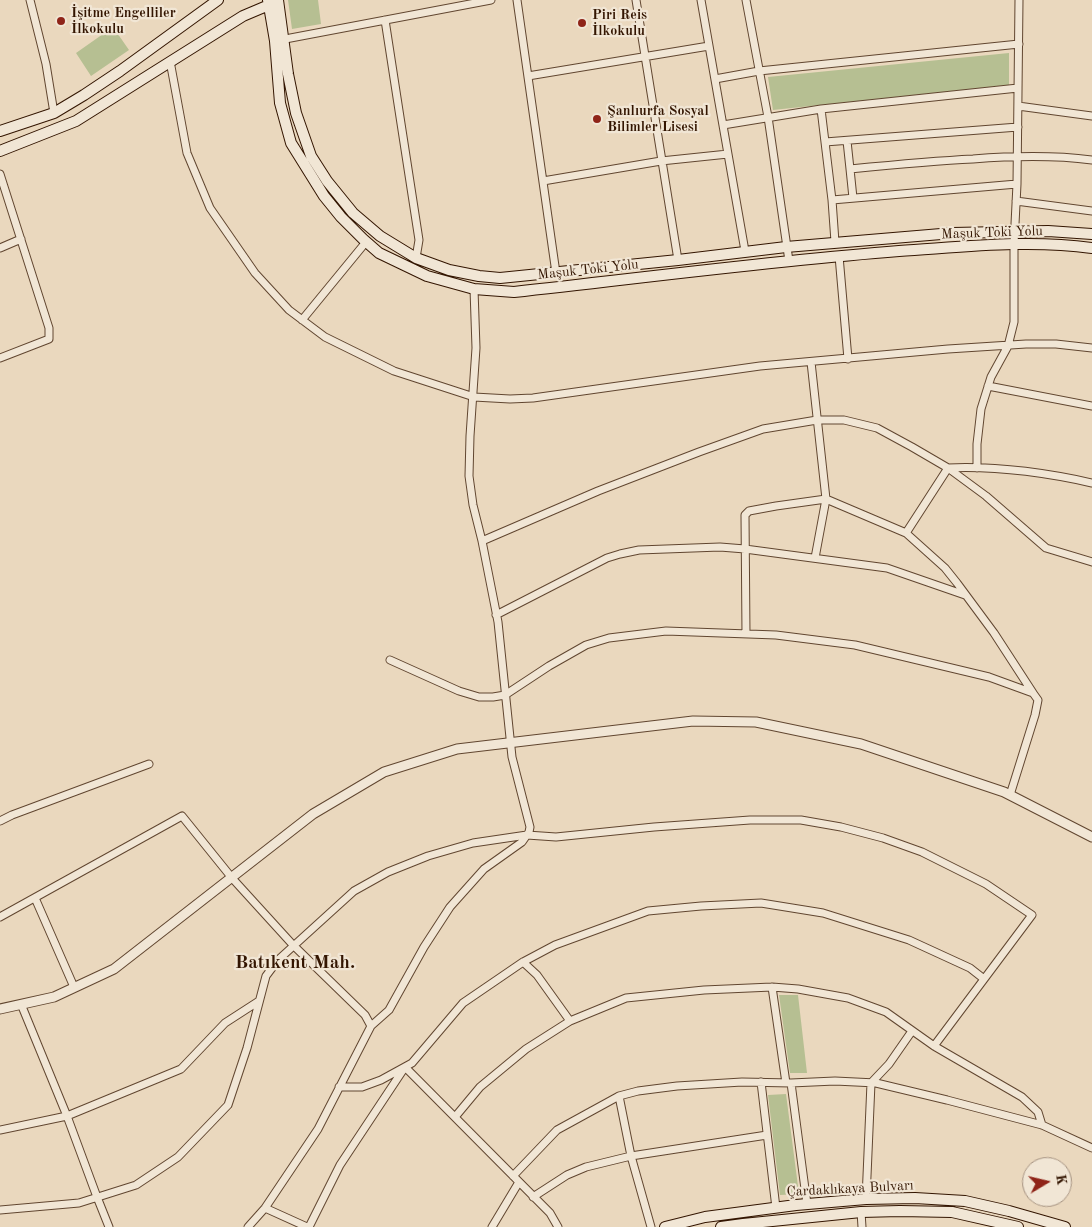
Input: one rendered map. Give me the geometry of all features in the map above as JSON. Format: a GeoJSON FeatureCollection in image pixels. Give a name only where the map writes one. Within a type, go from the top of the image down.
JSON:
{"type":"FeatureCollection","features":[{"type":"Feature","properties":{"kind":"main road"},"geometry":{"type":"LineString","coordinates":[[0,132],[54,113],[84,95],[218,0]]}},
{"type":"Feature","properties":{"kind":"main road"},"geometry":{"type":"LineString","coordinates":[[0,151],[76,121],[243,16],[272,1]]}},
{"type":"Feature","properties":{"kind":"main road","name":"Maşuk Toki Yolu"},"geometry":{"type":"LineString","coordinates":[[272,1],[279,40],[280,103],[292,142],[324,196],[341,217],[366,242],[379,253],[427,276],[474,289],[514,292],[839,256],[1014,244],[1073,245],[1092,248]]}},
{"type":"Feature","properties":{"kind":"main road"},"geometry":{"type":"LineString","coordinates":[[279,40],[296,113],[311,156],[327,181],[353,213],[380,236],[416,258],[449,270],[500,278],[835,242],[953,233],[1048,231],[1092,234]]}},
{"type":"Feature","properties":{"kind":"main road","name":"Çardaklıkaya Bulvarı"},"geometry":{"type":"LineString","coordinates":[[665,1227],[705,1217],[807,1204],[866,1199],[915,1198],[965,1201],[1065,1227]]}},
{"type":"Feature","properties":{"kind":"main road","name":"Çardaklıkaya Bulvarı"},"geometry":{"type":"LineString","coordinates":[[721,1227],[861,1212],[900,1210],[952,1212],[1018,1227]]}},
{"type":"Feature","properties":{"kind":"street"},"geometry":{"type":"LineString","coordinates":[[30,0],[46,64],[54,113]]}},
{"type":"Feature","properties":{"kind":"street"},"geometry":{"type":"LineString","coordinates":[[279,40],[491,0]]}},
{"type":"Feature","properties":{"kind":"street"},"geometry":{"type":"LineString","coordinates":[[517,0],[556,273]]}},
{"type":"Feature","properties":{"kind":"street"},"geometry":{"type":"LineString","coordinates":[[636,0],[678,260]]}},
{"type":"Feature","properties":{"kind":"street"},"geometry":{"type":"LineString","coordinates":[[701,0],[745,251]]}},
{"type":"Feature","properties":{"kind":"street"},"geometry":{"type":"LineString","coordinates":[[746,0],[768,117],[789,261]]}},
{"type":"Feature","properties":{"kind":"street"},"geometry":{"type":"LineString","coordinates":[[977,468],[977,444],[981,409],[991,377],[1008,346],[1014,322],[1019,0]]}},
{"type":"Feature","properties":{"kind":"street"},"geometry":{"type":"LineString","coordinates":[[385,20],[419,240],[416,258]]}},
{"type":"Feature","properties":{"kind":"street"},"geometry":{"type":"LineString","coordinates":[[715,79],[759,71],[1019,44]]}},
{"type":"Feature","properties":{"kind":"street"},"geometry":{"type":"LineString","coordinates":[[528,76],[709,46]]}},
{"type":"Feature","properties":{"kind":"street"},"geometry":{"type":"LineString","coordinates":[[170,61],[187,153],[210,208],[254,273],[289,310],[326,337],[394,371],[474,397],[533,398],[760,366],[948,349],[1056,344],[1092,348]]}},
{"type":"Feature","properties":{"kind":"street"},"geometry":{"type":"LineString","coordinates":[[723,124],[821,109],[1018,88]]}},
{"type":"Feature","properties":{"kind":"street"},"geometry":{"type":"LineString","coordinates":[[1018,106],[1092,116]]}},
{"type":"Feature","properties":{"kind":"street"},"geometry":{"type":"LineString","coordinates":[[821,109],[835,242]]}},
{"type":"Feature","properties":{"kind":"street"},"geometry":{"type":"LineString","coordinates":[[825,142],[1018,127]]}},
{"type":"Feature","properties":{"kind":"street"},"geometry":{"type":"LineString","coordinates":[[847,140],[853,198]]}},
{"type":"Feature","properties":{"kind":"street"},"geometry":{"type":"LineString","coordinates":[[543,182],[661,161],[728,154]]}},
{"type":"Feature","properties":{"kind":"street"},"geometry":{"type":"LineString","coordinates":[[850,169],[1017,156],[1092,160]]}},
{"type":"Feature","properties":{"kind":"street"},"geometry":{"type":"LineString","coordinates":[[0,174],[49,328],[49,339],[0,358]]}},
{"type":"Feature","properties":{"kind":"street"},"geometry":{"type":"LineString","coordinates":[[832,200],[1017,184]]}},
{"type":"Feature","properties":{"kind":"street"},"geometry":{"type":"LineString","coordinates":[[1016,202],[1092,211]]}},
{"type":"Feature","properties":{"kind":"street"},"geometry":{"type":"LineString","coordinates":[[0,248],[21,239]]}},
{"type":"Feature","properties":{"kind":"street"},"geometry":{"type":"LineString","coordinates":[[302,320],[366,242]]}},
{"type":"Feature","properties":{"kind":"street"},"geometry":{"type":"LineString","coordinates":[[839,256],[848,359]]}},
{"type":"Feature","properties":{"kind":"street"},"geometry":{"type":"LineString","coordinates":[[248,1227],[265,1208],[318,1129],[371,1026],[388,1010],[450,906],[484,869],[516,847],[529,832],[530,827],[512,757],[496,615],[482,540],[473,505],[469,476],[476,348],[474,289]]}},
{"type":"Feature","properties":{"kind":"street"},"geometry":{"type":"LineString","coordinates":[[811,362],[826,500],[815,558]]}},
{"type":"Feature","properties":{"kind":"street"},"geometry":{"type":"LineString","coordinates":[[988,386],[1092,406]]}},
{"type":"Feature","properties":{"kind":"street"},"geometry":{"type":"LineString","coordinates":[[482,540],[598,491],[763,429],[817,420],[844,420],[877,428],[948,468],[986,496],[1046,548],[1092,562]]}},
{"type":"Feature","properties":{"kind":"street"},"geometry":{"type":"LineString","coordinates":[[948,468],[977,468],[1064,477],[1092,483]]}},
{"type":"Feature","properties":{"kind":"street"},"geometry":{"type":"LineString","coordinates":[[906,533],[948,468]]}},
{"type":"Feature","properties":{"kind":"street"},"geometry":{"type":"LineString","coordinates":[[746,634],[745,515],[749,510],[826,500],[906,533],[945,568],[994,633],[1038,700],[1010,795]]}},
{"type":"Feature","properties":{"kind":"street"},"geometry":{"type":"LineString","coordinates":[[496,615],[607,558],[639,550],[745,549],[887,568],[966,596]]}},
{"type":"Feature","properties":{"kind":"street"},"geometry":{"type":"LineString","coordinates":[[390,660],[459,691],[479,697],[493,697],[505,695],[549,666],[586,645],[609,638],[666,631],[776,635],[855,645],[989,677],[1033,693]]}},
{"type":"Feature","properties":{"kind":"street"},"geometry":{"type":"LineString","coordinates":[[0,1010],[54,997],[114,969],[313,814],[384,772],[457,750],[692,721],[756,722],[861,744],[1004,792],[1092,837]]}},
{"type":"Feature","properties":{"kind":"street"},"geometry":{"type":"LineString","coordinates":[[0,821],[12,814],[149,764]]}},
{"type":"Feature","properties":{"kind":"street"},"geometry":{"type":"LineString","coordinates":[[0,917],[182,816],[232,878],[293,945],[365,1015],[371,1026]]}},
{"type":"Feature","properties":{"kind":"street"},"geometry":{"type":"LineString","coordinates":[[0,1210],[79,1203],[136,1184],[178,1157],[228,1105],[247,1048],[266,976],[278,960],[354,892],[388,872],[428,856],[473,843],[527,836],[556,838],[654,827],[750,820],[801,820],[841,827],[883,838],[922,852],[986,884],[1032,915],[934,1046]]}},
{"type":"Feature","properties":{"kind":"street"},"geometry":{"type":"LineString","coordinates":[[34,898],[74,987]]}},
{"type":"Feature","properties":{"kind":"street"},"geometry":{"type":"LineString","coordinates":[[339,1087],[362,1087],[381,1080],[412,1063],[463,1003],[523,962],[555,945],[648,911],[761,903],[823,913],[909,940],[970,968],[984,979]]}},
{"type":"Feature","properties":{"kind":"street"},"geometry":{"type":"LineString","coordinates":[[523,962],[537,975],[570,1021]]}},
{"type":"Feature","properties":{"kind":"street"},"geometry":{"type":"LineString","coordinates":[[772,987],[807,1204]]}},
{"type":"Feature","properties":{"kind":"street"},"geometry":{"type":"LineString","coordinates":[[455,1117],[480,1087],[526,1049],[570,1021],[626,998],[704,990],[772,987],[798,989],[848,998],[886,1012],[934,1046],[1022,1097],[1038,1112],[1042,1125]]}},
{"type":"Feature","properties":{"kind":"street"},"geometry":{"type":"LineString","coordinates":[[0,1130],[67,1116],[181,1069],[225,1023],[259,1001]]}},
{"type":"Feature","properties":{"kind":"street"},"geometry":{"type":"LineString","coordinates":[[21,1004],[67,1116],[109,1227]]}},
{"type":"Feature","properties":{"kind":"street"},"geometry":{"type":"LineString","coordinates":[[866,1199],[871,1083],[889,1064],[912,1031]]}},
{"type":"Feature","properties":{"kind":"street"},"geometry":{"type":"LineString","coordinates":[[405,1067],[550,1213],[558,1227]]}},
{"type":"Feature","properties":{"kind":"street"},"geometry":{"type":"LineString","coordinates":[[265,1208],[308,1227],[340,1165],[405,1067]]}},
{"type":"Feature","properties":{"kind":"street"},"geometry":{"type":"LineString","coordinates":[[513,1176],[557,1130],[619,1096],[638,1091],[677,1086],[742,1082],[836,1081],[876,1083],[1042,1125],[1092,1148]]}},
{"type":"Feature","properties":{"kind":"street"},"geometry":{"type":"LineString","coordinates":[[761,1082],[776,1208]]}},
{"type":"Feature","properties":{"kind":"street"},"geometry":{"type":"LineString","coordinates":[[619,1096],[631,1156],[651,1227]]}},
{"type":"Feature","properties":{"kind":"street"},"geometry":{"type":"LineString","coordinates":[[533,1197],[567,1175],[586,1167],[631,1156],[768,1135]]}},
{"type":"Feature","properties":{"kind":"street"},"geometry":{"type":"LineString","coordinates":[[492,1227],[519,1182]]}},
{"type":"Feature","properties":{"kind":"street"},"geometry":{"type":"LineString","coordinates":[[861,1212],[862,1227]]}},
{"type":"Feature","properties":{"kind":"green space"},"geometry":{"type":"Polygon","coordinates":[[[288,0],[318,0],[321,24],[292,29],[288,0]]]}},
{"type":"Feature","properties":{"kind":"green space"},"geometry":{"type":"Polygon","coordinates":[[[113,27],[129,50],[91,76],[76,53],[113,27]]]}},
{"type":"Feature","properties":{"kind":"green space"},"geometry":{"type":"Polygon","coordinates":[[[1009,53],[1009,85],[773,110],[768,77],[1009,53]]]}},
{"type":"Feature","properties":{"kind":"green space"},"geometry":{"type":"Polygon","coordinates":[[[779,995],[798,995],[807,1073],[790,1073],[779,995]]]}},
{"type":"Feature","properties":{"kind":"green space"},"geometry":{"type":"Polygon","coordinates":[[[786,1094],[799,1194],[780,1195],[768,1095],[786,1094]]]}},
{"type":"Feature","properties":{"kind":"place","name":"İşitme Engelliler İlkokulu"},"geometry":{"type":"Point","coordinates":[61,21]}},
{"type":"Feature","properties":{"kind":"place","name":"Piri Reis İlkokulu"},"geometry":{"type":"Point","coordinates":[582,23]}},
{"type":"Feature","properties":{"kind":"place","name":"Şanlıurfa Sosyal Bilimler Lisesi"},"geometry":{"type":"Point","coordinates":[597,119]}},
{"type":"Feature","properties":{"kind":"district","name":"Batıkent Mah."},"geometry":{"type":"Point","coordinates":[295,963]}}]}
